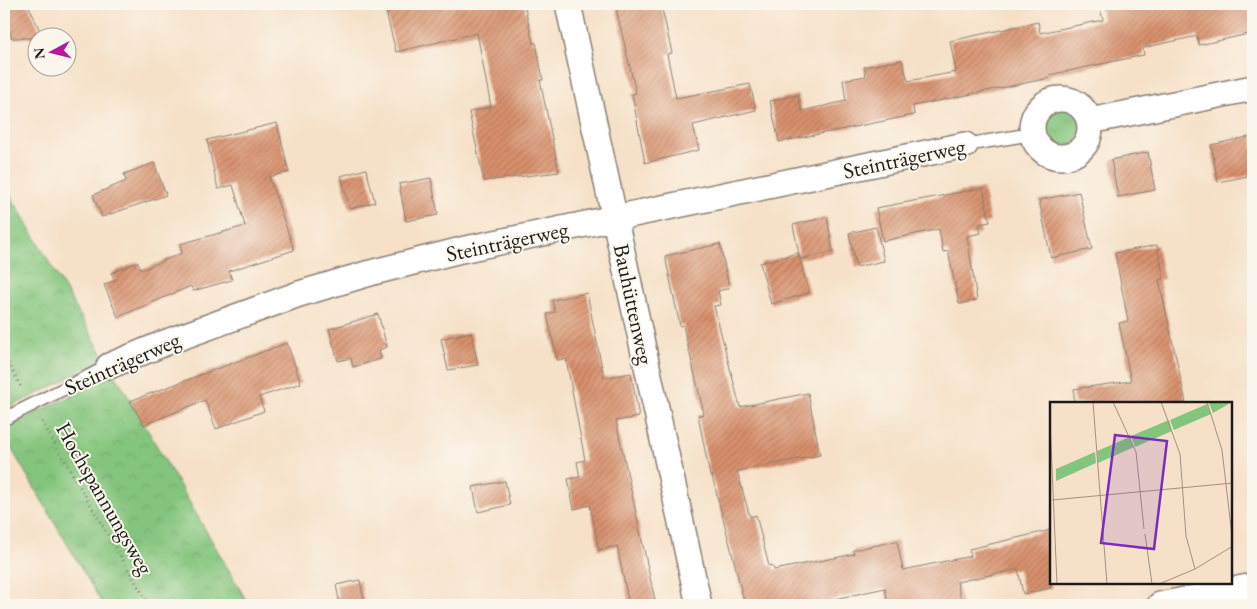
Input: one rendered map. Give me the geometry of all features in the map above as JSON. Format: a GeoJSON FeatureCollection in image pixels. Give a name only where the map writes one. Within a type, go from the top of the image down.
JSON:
{"type":"FeatureCollection","features":[{"type":"Feature","properties":{"kind":"street","name":"Bauhüttenweg"},"geometry":{"type":"LineString","coordinates":[[568,4],[700,605]]}},
{"type":"Feature","properties":{"kind":"street"},"geometry":{"type":"LineString","coordinates":[[1090,121],[1253,88]]}},
{"type":"Feature","properties":{"kind":"street"},"geometry":{"type":"LineString","coordinates":[[1070,100],[1086,112],[1090,121],[1088,140],[1076,154],[1068,157],[1058,158],[1041,150],[1035,143],[1032,134],[1035,114],[1050,101],[1070,100]]}},
{"type":"Feature","properties":{"kind":"street","name":"Steinträgerweg"},"geometry":{"type":"LineString","coordinates":[[109,366],[175,338],[299,294],[352,278],[461,250],[966,145]]}},
{"type":"Feature","properties":{"kind":"street"},"geometry":{"type":"LineString","coordinates":[[1160,605],[1253,586]]}},
{"type":"Feature","properties":{"kind":"lane","name":"Steinträgerweg"},"geometry":{"type":"LineString","coordinates":[[966,145],[1032,134]]}},
{"type":"Feature","properties":{"kind":"lane","name":"Steinträgerweg"},"geometry":{"type":"LineString","coordinates":[[4,419],[109,366]]}},
{"type":"Feature","properties":{"kind":"path","name":"Hochspannungsweg"},"geometry":{"type":"LineString","coordinates":[[4,354],[149,605]]}},
{"type":"Feature","properties":{"kind":"green space"},"geometry":{"type":"Polygon","coordinates":[[[1066,107],[1073,110],[1079,116],[1082,127],[1081,135],[1073,144],[1066,147],[1058,147],[1051,144],[1043,135],[1042,123],[1045,116],[1054,108],[1066,107]]]}},
{"type":"Feature","properties":{"kind":"green space"},"geometry":{"type":"Polygon","coordinates":[[[4,184],[106,360],[4,410],[4,184]]]}},
{"type":"Feature","properties":{"kind":"green space"},"geometry":{"type":"Polygon","coordinates":[[[115,374],[249,605],[103,605],[4,436],[4,429],[115,374]]]}},
{"type":"Feature","properties":{"kind":"building"},"geometry":{"type":"Polygon","coordinates":[[[4,4],[28,4],[39,28],[28,28],[28,38],[12,38],[4,17],[4,4]]]}},
{"type":"Feature","properties":{"kind":"building"},"geometry":{"type":"Polygon","coordinates":[[[384,4],[524,4],[533,43],[536,43],[543,80],[540,80],[559,172],[484,181],[469,112],[491,107],[477,33],[396,52],[384,4]]]}},
{"type":"Feature","properties":{"kind":"building"},"geometry":{"type":"Polygon","coordinates":[[[615,4],[661,4],[672,53],[667,54],[676,98],[750,84],[756,110],[693,125],[699,150],[645,163],[632,94],[636,93],[615,4]]]}},
{"type":"Feature","properties":{"kind":"building"},"geometry":{"type":"Polygon","coordinates":[[[1099,4],[1253,4],[1253,33],[1199,45],[1197,36],[1143,48],[1144,55],[1049,75],[1050,78],[913,106],[914,115],[779,142],[770,101],[798,95],[802,111],[846,101],[843,80],[866,76],[864,67],[902,60],[908,81],[956,72],[950,41],[1038,22],[1040,33],[1103,20],[1099,4]]]}},
{"type":"Feature","properties":{"kind":"building"},"geometry":{"type":"Polygon","coordinates":[[[277,123],[289,172],[269,177],[294,250],[229,271],[232,280],[193,291],[191,286],[118,317],[104,285],[115,280],[111,273],[138,262],[141,270],[182,253],[180,244],[245,226],[233,185],[218,189],[207,140],[277,123]]]}},
{"type":"Feature","properties":{"kind":"building"},"geometry":{"type":"Polygon","coordinates":[[[1253,136],[1253,175],[1218,182],[1211,145],[1253,136]]]}},
{"type":"Feature","properties":{"kind":"building"},"geometry":{"type":"Polygon","coordinates":[[[1148,152],[1155,190],[1118,197],[1111,160],[1148,152]]]}},
{"type":"Feature","properties":{"kind":"building"},"geometry":{"type":"Polygon","coordinates":[[[154,163],[166,195],[102,217],[93,195],[126,181],[124,174],[154,163]]]}},
{"type":"Feature","properties":{"kind":"building"},"geometry":{"type":"Polygon","coordinates":[[[366,169],[375,202],[350,209],[341,176],[366,169]]]}},
{"type":"Feature","properties":{"kind":"building"},"geometry":{"type":"Polygon","coordinates":[[[431,178],[438,215],[406,221],[399,184],[431,178]]]}},
{"type":"Feature","properties":{"kind":"building"},"geometry":{"type":"Polygon","coordinates":[[[983,188],[990,222],[979,224],[981,233],[967,236],[977,300],[959,304],[948,251],[943,252],[939,229],[883,241],[876,208],[983,188]]]}},
{"type":"Feature","properties":{"kind":"building"},"geometry":{"type":"Polygon","coordinates":[[[1079,192],[1092,249],[1051,258],[1039,200],[1079,192]]]}},
{"type":"Feature","properties":{"kind":"building"},"geometry":{"type":"Polygon","coordinates":[[[827,217],[833,252],[800,259],[793,225],[827,217]]]}},
{"type":"Feature","properties":{"kind":"building"},"geometry":{"type":"Polygon","coordinates":[[[876,227],[884,261],[856,267],[849,233],[876,227]]]}},
{"type":"Feature","properties":{"kind":"building"},"geometry":{"type":"Polygon","coordinates":[[[720,244],[729,288],[718,291],[721,305],[714,306],[740,407],[808,393],[820,455],[737,471],[750,517],[756,515],[769,566],[772,565],[774,570],[854,554],[853,550],[897,541],[903,570],[971,556],[969,549],[1050,530],[1051,588],[1023,594],[1018,569],[957,582],[962,605],[888,605],[885,588],[830,600],[831,605],[745,605],[712,476],[710,476],[698,415],[704,414],[683,325],[680,326],[665,256],[720,244]]]}},
{"type":"Feature","properties":{"kind":"building"},"geometry":{"type":"Polygon","coordinates":[[[1157,245],[1164,279],[1159,280],[1186,402],[1074,402],[1074,389],[1131,381],[1119,323],[1128,321],[1115,253],[1157,245]]]}},
{"type":"Feature","properties":{"kind":"building"},"geometry":{"type":"Polygon","coordinates":[[[798,253],[809,293],[771,304],[760,263],[798,253]]]}},
{"type":"Feature","properties":{"kind":"building"},"geometry":{"type":"Polygon","coordinates":[[[587,293],[604,378],[631,373],[639,417],[616,421],[656,605],[629,605],[617,546],[599,550],[590,505],[574,509],[568,479],[580,477],[577,462],[585,460],[566,359],[557,360],[547,314],[555,312],[552,300],[587,293]]]}},
{"type":"Feature","properties":{"kind":"building"},"geometry":{"type":"Polygon","coordinates":[[[378,314],[387,347],[379,350],[381,359],[353,367],[351,358],[338,361],[329,329],[378,314]]]}},
{"type":"Feature","properties":{"kind":"building"},"geometry":{"type":"Polygon","coordinates":[[[471,332],[478,365],[448,370],[441,339],[471,332]]]}},
{"type":"Feature","properties":{"kind":"building"},"geometry":{"type":"Polygon","coordinates":[[[287,343],[301,383],[259,397],[264,411],[216,429],[205,400],[144,425],[130,401],[287,343]]]}},
{"type":"Feature","properties":{"kind":"building"},"geometry":{"type":"Polygon","coordinates":[[[505,481],[510,505],[478,512],[473,487],[505,481]]]}},
{"type":"Feature","properties":{"kind":"building"},"geometry":{"type":"Polygon","coordinates":[[[360,580],[365,605],[340,605],[336,585],[360,580]]]}}]}
